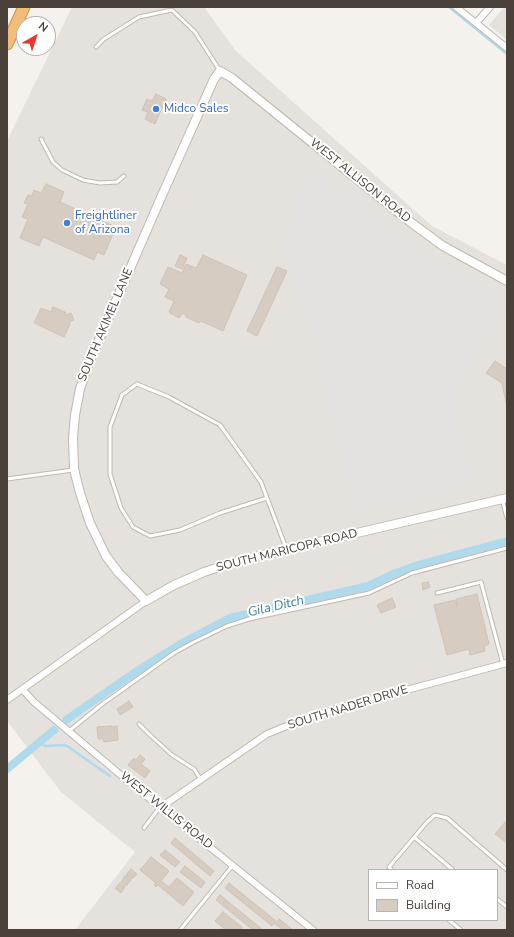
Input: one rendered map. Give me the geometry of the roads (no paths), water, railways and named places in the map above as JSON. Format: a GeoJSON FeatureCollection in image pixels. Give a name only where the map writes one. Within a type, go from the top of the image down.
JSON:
{"type":"FeatureCollection","features":[{"type":"Feature","properties":{"kind":"highway"},"geometry":{"type":"LineString","coordinates":[[7,44],[24,7]]}},
{"type":"Feature","properties":{"kind":"street"},"geometry":{"type":"LineString","coordinates":[[456,7],[507,48]]}},
{"type":"Feature","properties":{"kind":"street"},"geometry":{"type":"LineString","coordinates":[[476,23],[490,7]]}},
{"type":"Feature","properties":{"kind":"street","name":"WEST ALLISON ROAD"},"geometry":{"type":"LineString","coordinates":[[220,71],[232,78],[431,238],[456,254],[507,281]]}},
{"type":"Feature","properties":{"kind":"street","name":"SOUTH AKIMEL LANE"},"geometry":{"type":"LineString","coordinates":[[146,601],[118,572],[106,556],[90,523],[74,470],[73,438],[75,415],[80,389],[88,365],[214,79],[220,71]]}},
{"type":"Feature","properties":{"kind":"street","name":"SOUTH MARICOPA ROAD"},"geometry":{"type":"LineString","coordinates":[[7,700],[146,601],[174,584],[241,560],[504,499]]}},
{"type":"Feature","properties":{"kind":"street","name":"SOUTH NADER DRIVE"},"geometry":{"type":"LineString","coordinates":[[161,807],[267,734],[299,721],[336,709],[505,664]]}},
{"type":"Feature","properties":{"kind":"street","name":"WEST WILLIS ROAD"},"geometry":{"type":"LineString","coordinates":[[22,689],[34,702],[135,787],[313,930]]}},
{"type":"Feature","properties":{"kind":"lane"},"geometry":{"type":"LineString","coordinates":[[96,47],[104,39],[139,17],[172,10],[195,32],[220,71]]}},
{"type":"Feature","properties":{"kind":"lane"},"geometry":{"type":"LineString","coordinates":[[41,139],[53,162],[62,170],[83,180],[100,183],[117,182],[124,176]]}},
{"type":"Feature","properties":{"kind":"lane"},"geometry":{"type":"LineString","coordinates":[[267,498],[220,513],[180,530],[150,536],[133,527],[121,508],[110,474],[110,427],[122,395],[137,384],[169,397],[220,425],[261,482],[267,498],[286,550]]}},
{"type":"Feature","properties":{"kind":"lane"},"geometry":{"type":"LineString","coordinates":[[7,479],[74,470]]}},
{"type":"Feature","properties":{"kind":"lane"},"geometry":{"type":"LineString","coordinates":[[504,499],[507,518]]}},
{"type":"Feature","properties":{"kind":"lane"},"geometry":{"type":"LineString","coordinates":[[69,732],[101,705],[174,653],[204,636],[249,619],[369,593],[412,573],[429,567],[507,548]]}},
{"type":"Feature","properties":{"kind":"lane"},"geometry":{"type":"LineString","coordinates":[[437,593],[481,582],[505,664]]}},
{"type":"Feature","properties":{"kind":"lane"},"geometry":{"type":"LineString","coordinates":[[139,724],[172,755],[194,769],[201,780]]}},
{"type":"Feature","properties":{"kind":"lane"},"geometry":{"type":"LineString","coordinates":[[144,828],[161,807]]}},
{"type":"Feature","properties":{"kind":"lane"},"geometry":{"type":"LineString","coordinates":[[391,869],[389,867],[427,822],[435,815],[447,818],[507,870]]}},
{"type":"Feature","properties":{"kind":"lane"},"geometry":{"type":"LineString","coordinates":[[414,837],[451,869]]}},
{"type":"Feature","properties":{"kind":"lane"},"geometry":{"type":"LineString","coordinates":[[180,930],[233,865]]}},
{"type":"Feature","properties":{"kind":"lane"},"geometry":{"type":"LineString","coordinates":[[498,900],[507,906]]}},
{"type":"Feature","properties":{"kind":"lane"},"geometry":{"type":"LineString","coordinates":[[450,921],[460,930]]}},
{"type":"Feature","properties":{"kind":"waterway"},"geometry":{"type":"LineString","coordinates":[[449,7],[507,54]]}},
{"type":"Feature","properties":{"kind":"waterway","name":"Gila Ditch"},"geometry":{"type":"LineString","coordinates":[[66,720],[134,673],[184,642],[230,618],[368,586],[418,565],[507,541]]}},
{"type":"Feature","properties":{"kind":"waterway","name":"Gila Ditch"},"geometry":{"type":"LineString","coordinates":[[7,769],[54,730]]}},
{"type":"Feature","properties":{"kind":"waterway"},"geometry":{"type":"LineString","coordinates":[[40,742],[45,746],[67,746],[110,776]]}},
{"type":"Feature","properties":{"kind":"place","name":"Midco Sales"},"geometry":{"type":"Point","coordinates":[156,109]}},
{"type":"Feature","properties":{"kind":"place","name":"Freightliner of Arizona"},"geometry":{"type":"Point","coordinates":[67,223]}}]}
